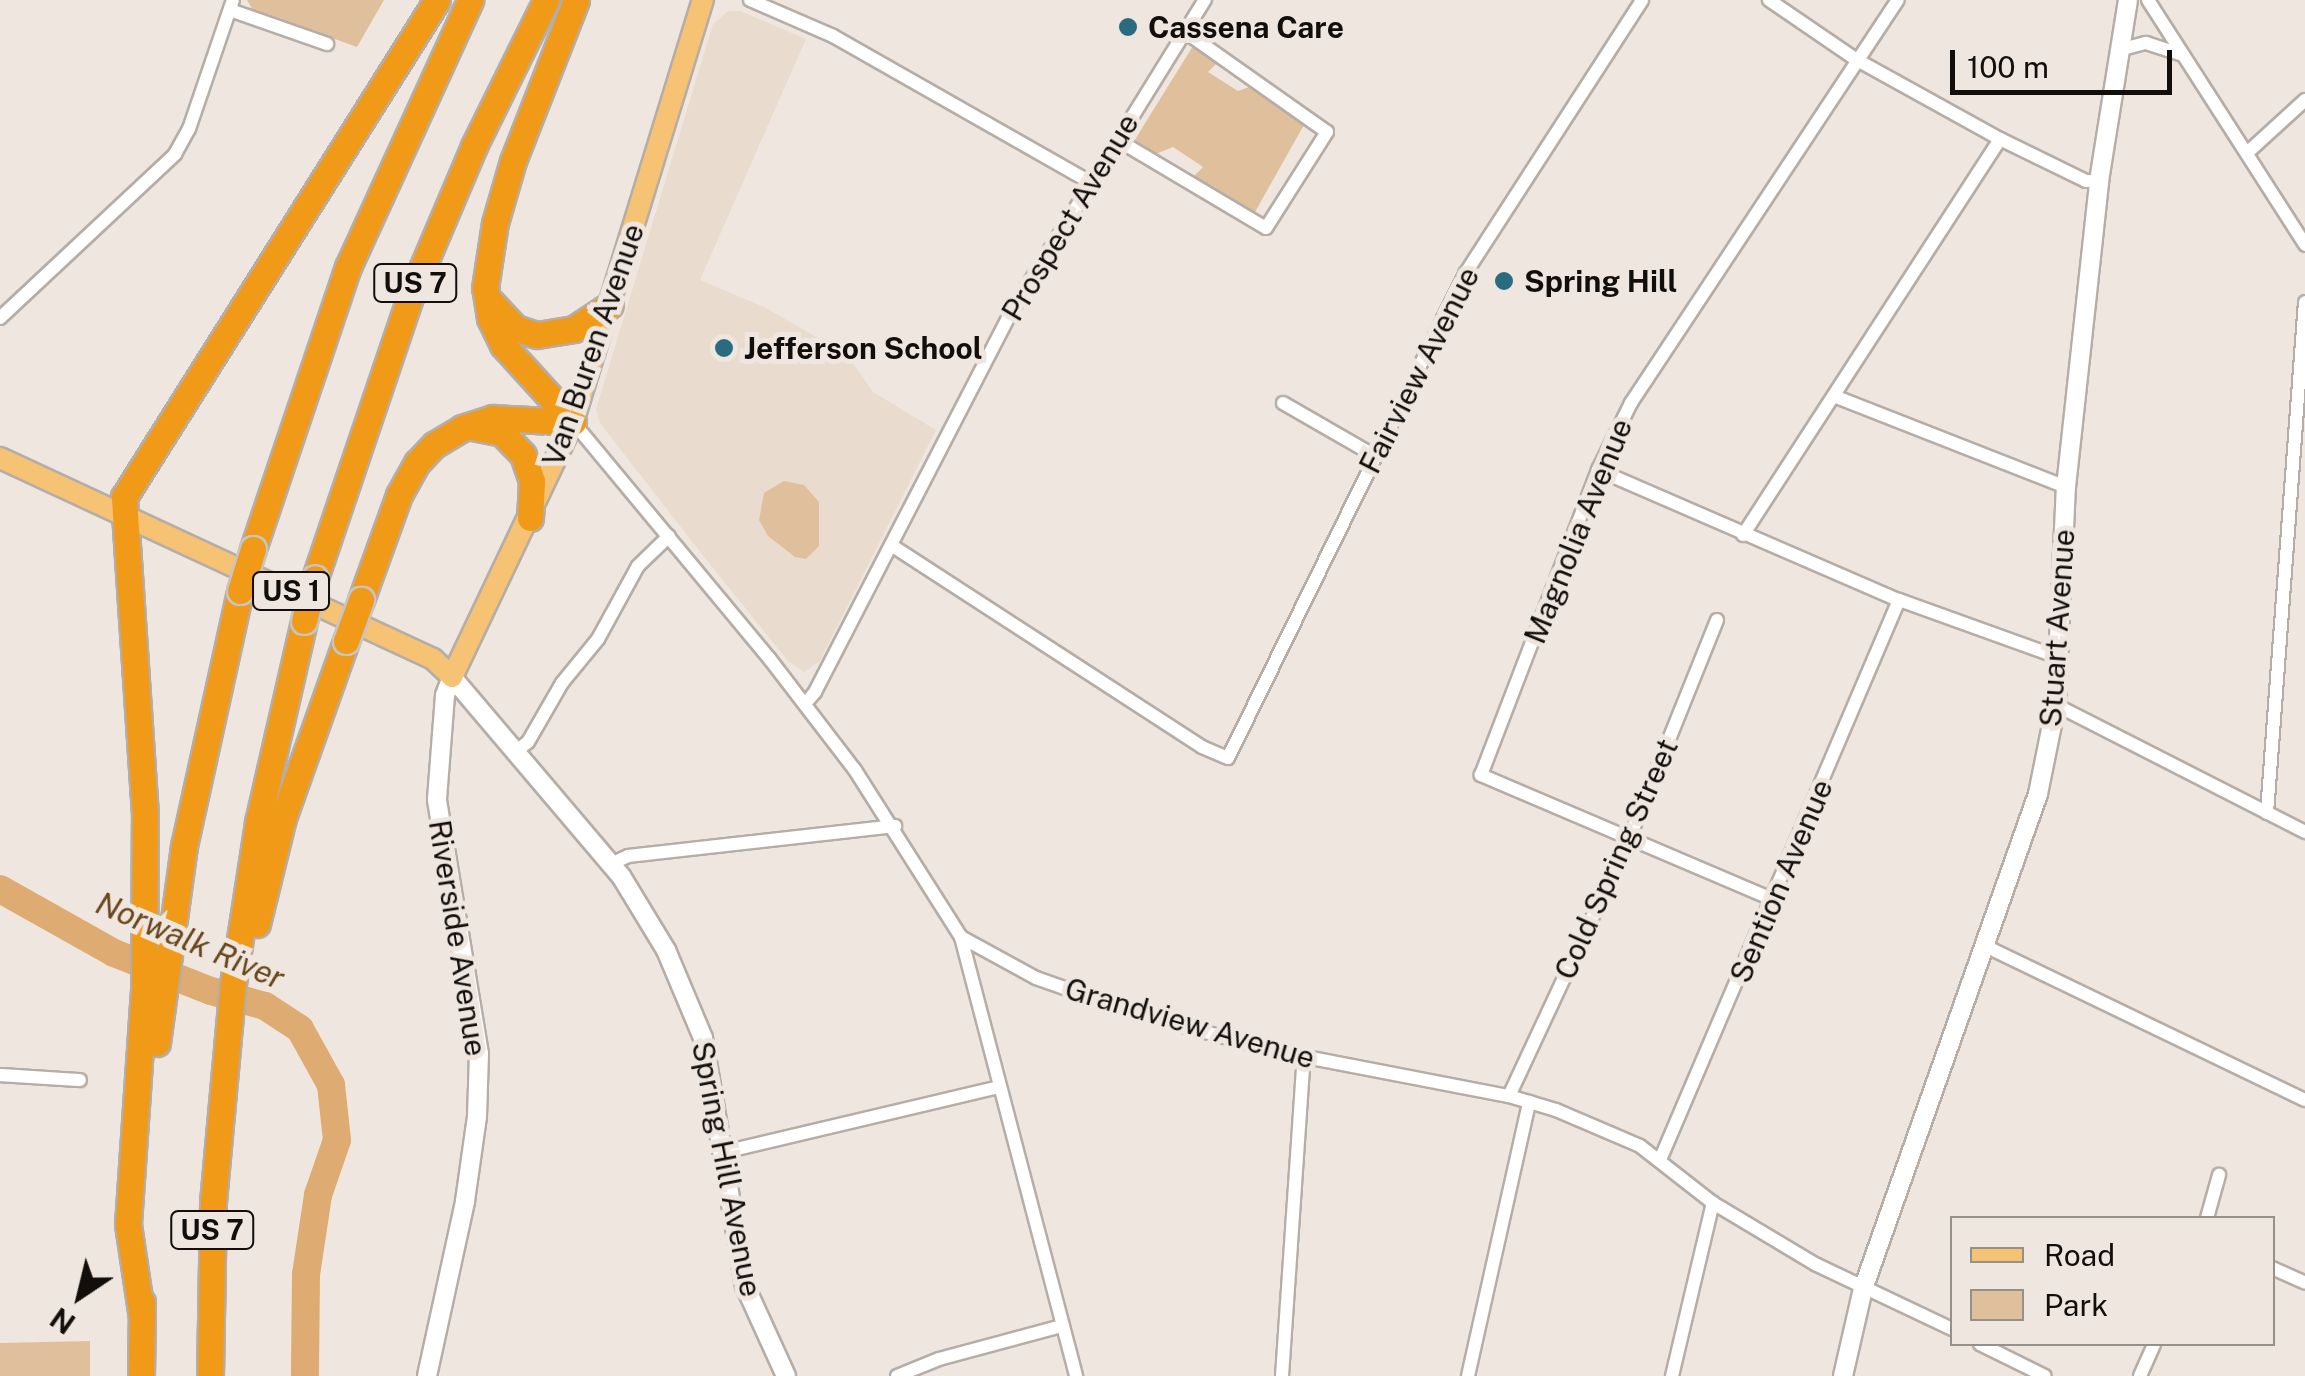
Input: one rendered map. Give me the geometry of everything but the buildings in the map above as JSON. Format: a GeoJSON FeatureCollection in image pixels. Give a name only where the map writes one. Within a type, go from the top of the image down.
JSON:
{"type":"FeatureCollection","features":[{"type":"Feature","properties":{"kind":"highway"},"geometry":{"type":"LineString","coordinates":[[148,1051],[144,775],[122,516],[130,482],[437,0]]}},
{"type":"Feature","properties":{"kind":"highway","name":"US 7"},"geometry":{"type":"LineString","coordinates":[[141,1376],[148,1051],[206,738],[240,591],[342,284],[391,165],[470,0]]}},
{"type":"Feature","properties":{"kind":"highway","name":"US 7"},"geometry":{"type":"LineString","coordinates":[[210,1376],[211,1256],[222,1085],[269,768],[304,621],[372,399],[416,280],[474,146],[546,0]]}},
{"type":"Feature","properties":{"kind":"highway"},"geometry":{"type":"LineString","coordinates":[[573,422],[503,345],[490,318],[485,288],[493,234],[513,161],[576,0]]}},
{"type":"Feature","properties":{"kind":"highway"},"geometry":{"type":"LineString","coordinates":[[485,288],[506,322],[537,335],[574,329],[610,305]]}},
{"type":"Feature","properties":{"kind":"highway"},"geometry":{"type":"LineString","coordinates":[[247,935],[282,818],[411,472],[434,445],[462,428],[504,417],[573,422]]}},
{"type":"Feature","properties":{"kind":"highway"},"geometry":{"type":"LineString","coordinates":[[462,428],[492,429],[517,446],[530,472],[530,518]]}},
{"type":"Feature","properties":{"kind":"main road","name":"Van Buren Avenue"},"geometry":{"type":"LineString","coordinates":[[452,677],[573,422],[703,0]]}},
{"type":"Feature","properties":{"kind":"main road","name":"US 1"},"geometry":{"type":"LineString","coordinates":[[0,458],[433,658],[452,677]]}},
{"type":"Feature","properties":{"kind":"street"},"geometry":{"type":"LineString","coordinates":[[750,0],[832,36],[1090,182]]}},
{"type":"Feature","properties":{"kind":"street","name":"Prospect Avenue"},"geometry":{"type":"LineString","coordinates":[[805,704],[990,349],[1205,0]]}},
{"type":"Feature","properties":{"kind":"street","name":"Fairview Avenue"},"geometry":{"type":"LineString","coordinates":[[891,545],[1202,748],[1228,758],[1466,274],[1642,0]]}},
{"type":"Feature","properties":{"kind":"street"},"geometry":{"type":"LineString","coordinates":[[1769,0],[1857,60],[2000,139],[2086,181],[2098,181]]}},
{"type":"Feature","properties":{"kind":"street","name":"Magnolia Avenue"},"geometry":{"type":"LineString","coordinates":[[1629,839],[1482,774],[1598,470],[1630,403],[1898,0]]}},
{"type":"Feature","properties":{"kind":"street","name":"Stuart Avenue"},"geometry":{"type":"LineString","coordinates":[[1843,1376],[1863,1289],[2038,794],[2056,705],[2066,487],[2098,181],[2128,0]]}},
{"type":"Feature","properties":{"kind":"street"},"geometry":{"type":"LineString","coordinates":[[2148,0],[2305,245]]}},
{"type":"Feature","properties":{"kind":"street"},"geometry":{"type":"LineString","coordinates":[[0,318],[175,154],[189,129],[232,5],[327,44]]}},
{"type":"Feature","properties":{"kind":"street"},"geometry":{"type":"LineString","coordinates":[[1116,140],[1266,228],[1327,132],[1185,32]]}},
{"type":"Feature","properties":{"kind":"street"},"geometry":{"type":"LineString","coordinates":[[2119,50],[2156,44],[2187,58]]}},
{"type":"Feature","properties":{"kind":"street"},"geometry":{"type":"LineString","coordinates":[[2247,154],[2305,100]]}},
{"type":"Feature","properties":{"kind":"street"},"geometry":{"type":"LineString","coordinates":[[1743,536],[2000,139]]}},
{"type":"Feature","properties":{"kind":"street"},"geometry":{"type":"LineString","coordinates":[[2267,813],[2305,302]]}},
{"type":"Feature","properties":{"kind":"street"},"geometry":{"type":"LineString","coordinates":[[1834,396],[2066,487]]}},
{"type":"Feature","properties":{"kind":"street"},"geometry":{"type":"LineString","coordinates":[[1282,403],[1375,456]]}},
{"type":"Feature","properties":{"kind":"street"},"geometry":{"type":"LineString","coordinates":[[573,422],[805,704],[895,826],[962,937],[998,1088],[1076,1376]]}},
{"type":"Feature","properties":{"kind":"street"},"geometry":{"type":"LineString","coordinates":[[1598,470],[1743,536],[1899,600],[2060,658]]}},
{"type":"Feature","properties":{"kind":"street"},"geometry":{"type":"LineString","coordinates":[[515,752],[528,742],[562,684],[598,639],[638,566],[669,536]]}},
{"type":"Feature","properties":{"kind":"street","name":"Sention Avenue"},"geometry":{"type":"LineString","coordinates":[[1660,1160],[1899,600]]}},
{"type":"Feature","properties":{"kind":"street","name":"Cold Spring Street"},"geometry":{"type":"LineString","coordinates":[[1509,1096],[1629,839],[1717,620]]}},
{"type":"Feature","properties":{"kind":"street","name":"Spring Hill Avenue"},"geometry":{"type":"LineString","coordinates":[[452,677],[611,864],[666,950],[703,1038],[745,1286],[786,1376]]}},
{"type":"Feature","properties":{"kind":"street","name":"Riverside Avenue"},"geometry":{"type":"LineString","coordinates":[[427,1376],[465,1200],[477,1117],[479,1054],[436,799],[443,711],[452,677]]}},
{"type":"Feature","properties":{"kind":"street"},"geometry":{"type":"LineString","coordinates":[[2056,705],[2305,832]]}},
{"type":"Feature","properties":{"kind":"street"},"geometry":{"type":"LineString","coordinates":[[611,864],[628,856],[895,826]]}},
{"type":"Feature","properties":{"kind":"street"},"geometry":{"type":"LineString","coordinates":[[1629,839],[1774,900]]}},
{"type":"Feature","properties":{"kind":"street","name":"Grandview Avenue"},"geometry":{"type":"LineString","coordinates":[[962,937],[1080,996],[1304,1057],[1509,1096],[1596,1125],[1660,1160],[1713,1203],[1863,1289],[1890,1297],[1950,1329]]}},
{"type":"Feature","properties":{"kind":"street"},"geometry":{"type":"LineString","coordinates":[[1986,946],[2305,1100]]}},
{"type":"Feature","properties":{"kind":"street"},"geometry":{"type":"LineString","coordinates":[[1282,1376],[1304,1057]]}},
{"type":"Feature","properties":{"kind":"street"},"geometry":{"type":"LineString","coordinates":[[0,1075],[80,1080]]}},
{"type":"Feature","properties":{"kind":"street"},"geometry":{"type":"LineString","coordinates":[[724,1152],[998,1088]]}},
{"type":"Feature","properties":{"kind":"street"},"geometry":{"type":"LineString","coordinates":[[1468,1376],[1529,1102]]}},
{"type":"Feature","properties":{"kind":"street"},"geometry":{"type":"LineString","coordinates":[[2208,1216],[2218,1175]]}},
{"type":"Feature","properties":{"kind":"street"},"geometry":{"type":"LineString","coordinates":[[1672,1376],[1713,1203]]}},
{"type":"Feature","properties":{"kind":"street"},"geometry":{"type":"LineString","coordinates":[[2275,1269],[2305,1283]]}},
{"type":"Feature","properties":{"kind":"street"},"geometry":{"type":"LineString","coordinates":[[897,1376],[938,1359],[1062,1326]]}},
{"type":"Feature","properties":{"kind":"street"},"geometry":{"type":"LineString","coordinates":[[1984,1346],[2045,1376]]}},
{"type":"Feature","properties":{"kind":"street"},"geometry":{"type":"LineString","coordinates":[[2140,1376],[2153,1346]]}},
{"type":"Feature","properties":{"kind":"shaded area","name":"Jefferson School"},"geometry":{"type":"Polygon","coordinates":[[[728,11],[740,11],[806,39],[700,280],[764,307],[813,335],[851,360],[873,392],[936,430],[820,661],[804,672],[788,661],[697,548],[600,423],[596,409],[713,24],[728,11]]]}},
{"type":"Feature","properties":{"kind":"green space"},"geometry":{"type":"Polygon","coordinates":[[[247,0],[384,0],[357,47],[252,9],[247,0]]]}},
{"type":"Feature","properties":{"kind":"green space"},"geometry":{"type":"Polygon","coordinates":[[[1193,46],[1217,63],[1208,72],[1238,91],[1252,86],[1304,125],[1255,212],[1193,177],[1203,167],[1173,147],[1156,154],[1134,141],[1193,46]]]}},
{"type":"Feature","properties":{"kind":"green space"},"geometry":{"type":"Polygon","coordinates":[[[784,481],[804,485],[819,502],[819,546],[806,559],[795,557],[768,536],[759,520],[764,493],[784,481]]]}},
{"type":"Feature","properties":{"kind":"green space"},"geometry":{"type":"Polygon","coordinates":[[[90,1341],[90,1376],[0,1376],[0,1343],[90,1341]]]}},
{"type":"Feature","properties":{"kind":"waterway","name":"Norwalk River"},"geometry":{"type":"LineString","coordinates":[[0,889],[114,953],[211,991],[265,1006],[300,1029],[331,1085],[337,1140],[318,1195],[306,1274],[305,1376]]}},
{"type":"Feature","properties":{"kind":"place","name":"Cassena Care"},"geometry":{"type":"Point","coordinates":[1128,27]}},
{"type":"Feature","properties":{"kind":"place","name":"Spring Hill"},"geometry":{"type":"Point","coordinates":[1504,281]}},
{"type":"Feature","properties":{"kind":"place","name":"Jefferson School"},"geometry":{"type":"Point","coordinates":[724,348]}}]}
